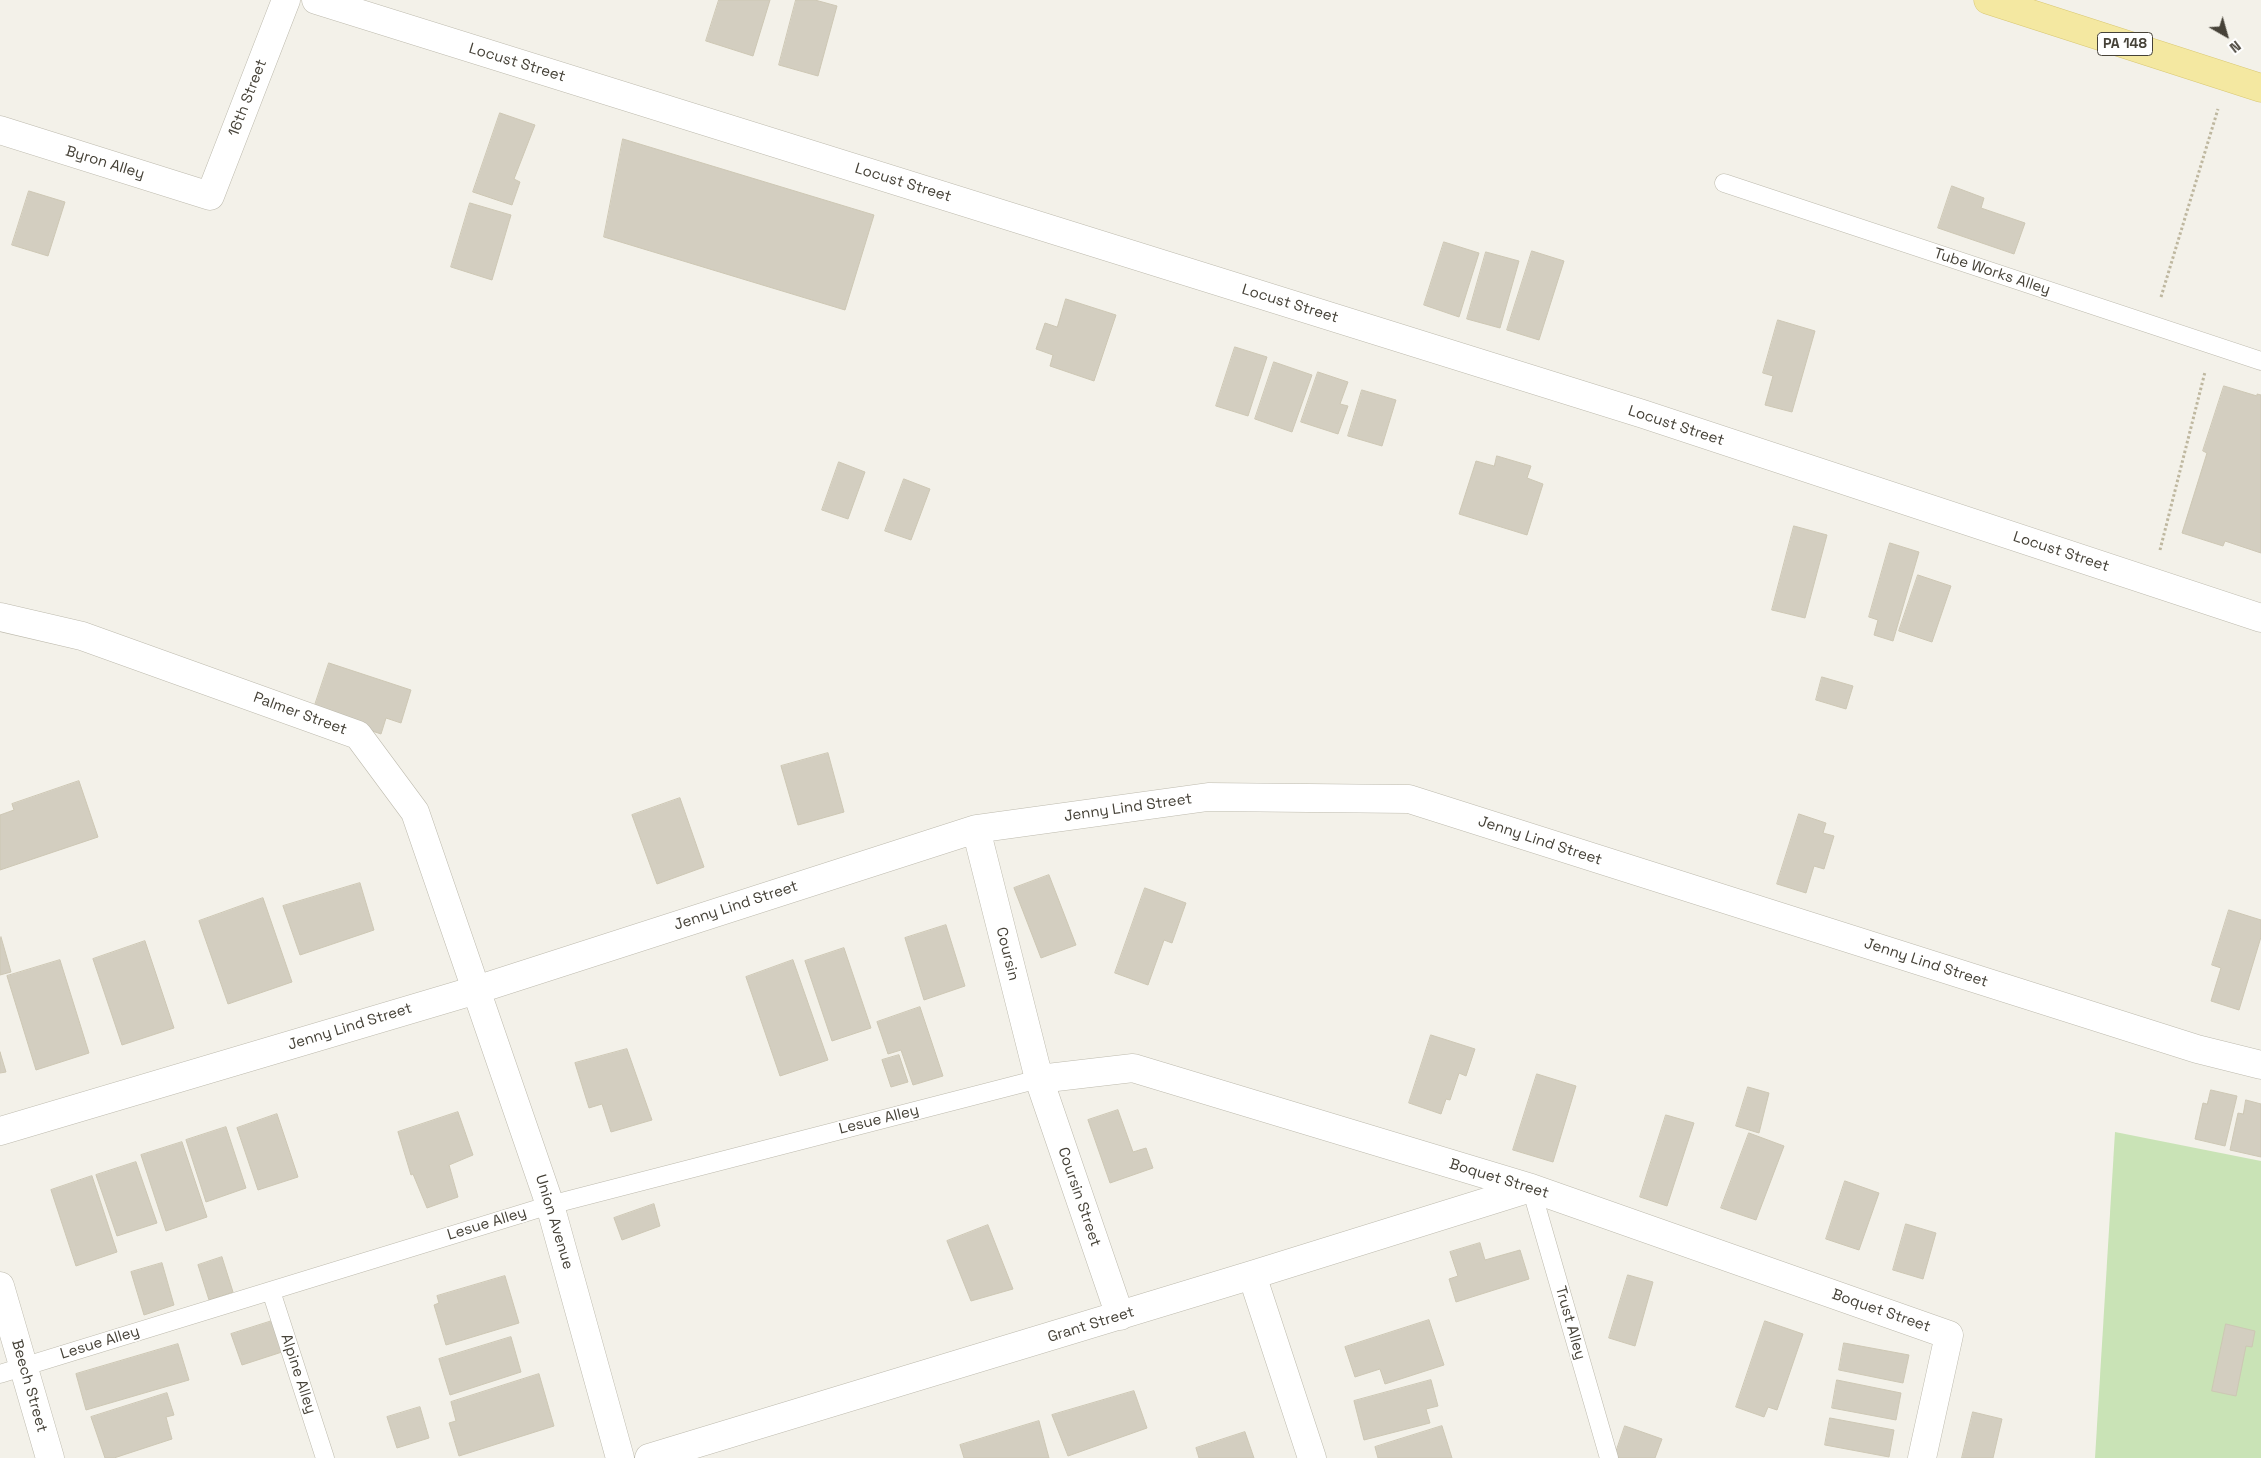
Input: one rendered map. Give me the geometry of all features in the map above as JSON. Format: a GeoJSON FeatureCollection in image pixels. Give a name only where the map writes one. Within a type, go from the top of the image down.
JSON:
{"type":"FeatureCollection","features":[{"type":"Feature","properties":{"kind":"main road","name":"PA 148"},"geometry":{"type":"LineString","coordinates":[[1988,0],[2261,88]]}},
{"type":"Feature","properties":{"kind":"street","name":"16th Street"},"geometry":{"type":"LineString","coordinates":[[210,196],[286,0]]}},
{"type":"Feature","properties":{"kind":"street","name":"Locust Street"},"geometry":{"type":"LineString","coordinates":[[316,0],[1643,414],[2261,618]]}},
{"type":"Feature","properties":{"kind":"street","name":"Byron Alley"},"geometry":{"type":"LineString","coordinates":[[0,130],[210,196]]}},
{"type":"Feature","properties":{"kind":"street","name":"Palmer Street"},"geometry":{"type":"LineString","coordinates":[[0,617],[82,636],[358,735],[415,812],[476,990]]}},
{"type":"Feature","properties":{"kind":"street","name":"Jenny Lind Street"},"geometry":{"type":"LineString","coordinates":[[0,1131],[476,990],[976,829],[1208,797],[1409,799],[2197,1049],[2261,1065]]}},
{"type":"Feature","properties":{"kind":"street","name":"Coursin"},"geometry":{"type":"LineString","coordinates":[[976,829],[1039,1079]]}},
{"type":"Feature","properties":{"kind":"street","name":"Union Avenue"},"geometry":{"type":"LineString","coordinates":[[476,990],[550,1205],[620,1458]]}},
{"type":"Feature","properties":{"kind":"street","name":"Boquet Street"},"geometry":{"type":"LineString","coordinates":[[1039,1079],[1133,1068],[1530,1188],[1949,1336],[1922,1458]]}},
{"type":"Feature","properties":{"kind":"street","name":"Coursin Street"},"geometry":{"type":"LineString","coordinates":[[1039,1079],[1120,1316]]}},
{"type":"Feature","properties":{"kind":"street","name":"Grant Street"},"geometry":{"type":"LineString","coordinates":[[649,1458],[1120,1316],[1530,1188]]}},
{"type":"Feature","properties":{"kind":"street"},"geometry":{"type":"LineString","coordinates":[[1252,1275],[1312,1458]]}},
{"type":"Feature","properties":{"kind":"street","name":"Beech Street"},"geometry":{"type":"LineString","coordinates":[[0,1286],[12,1370],[50,1458]]}},
{"type":"Feature","properties":{"kind":"lane","name":"Tube Works Alley"},"geometry":{"type":"LineString","coordinates":[[1724,183],[2261,361]]}},
{"type":"Feature","properties":{"kind":"lane","name":"Lesue Alley"},"geometry":{"type":"LineString","coordinates":[[12,1370],[550,1205],[1039,1079]]}},
{"type":"Feature","properties":{"kind":"lane","name":"Trust Alley"},"geometry":{"type":"LineString","coordinates":[[1530,1188],[1609,1458]]}},
{"type":"Feature","properties":{"kind":"lane","name":"Alpine Alley"},"geometry":{"type":"LineString","coordinates":[[270,1291],[325,1458]]}},
{"type":"Feature","properties":{"kind":"path"},"geometry":{"type":"LineString","coordinates":[[2161,296],[2216,113]]}},
{"type":"Feature","properties":{"kind":"path"},"geometry":{"type":"LineString","coordinates":[[2162,541],[2206,367]]}},
{"type":"Feature","properties":{"kind":"green space"},"geometry":{"type":"Polygon","coordinates":[[[2115,1132],[2261,1161],[2261,1458],[2095,1458],[2115,1132]]]}},
{"type":"Feature","properties":{"kind":"building"},"geometry":{"type":"Polygon","coordinates":[[[719,0],[770,0],[753,56],[706,41],[719,0]]]}},
{"type":"Feature","properties":{"kind":"building"},"geometry":{"type":"Polygon","coordinates":[[[796,0],[815,0],[837,6],[818,76],[779,65],[796,0]]]}},
{"type":"Feature","properties":{"kind":"building"},"geometry":{"type":"Polygon","coordinates":[[[500,113],[535,125],[514,179],[520,182],[512,205],[473,192],[500,113]]]}},
{"type":"Feature","properties":{"kind":"building"},"geometry":{"type":"Polygon","coordinates":[[[623,139],[874,215],[845,310],[604,237],[623,139]]]}},
{"type":"Feature","properties":{"kind":"building"},"geometry":{"type":"Polygon","coordinates":[[[1952,186],[1984,198],[1981,208],[2025,223],[2014,254],[1938,228],[1952,186]]]}},
{"type":"Feature","properties":{"kind":"building"},"geometry":{"type":"Polygon","coordinates":[[[29,191],[65,202],[48,256],[12,245],[29,191]]]}},
{"type":"Feature","properties":{"kind":"building"},"geometry":{"type":"Polygon","coordinates":[[[470,203],[511,215],[492,280],[451,267],[470,203]]]}},
{"type":"Feature","properties":{"kind":"building"},"geometry":{"type":"Polygon","coordinates":[[[1444,242],[1479,253],[1459,317],[1424,305],[1444,242]]]}},
{"type":"Feature","properties":{"kind":"building"},"geometry":{"type":"Polygon","coordinates":[[[1532,251],[1564,261],[1539,340],[1507,330],[1532,251]]]}},
{"type":"Feature","properties":{"kind":"building"},"geometry":{"type":"Polygon","coordinates":[[[1486,252],[1519,261],[1500,328],[1467,319],[1486,252]]]}},
{"type":"Feature","properties":{"kind":"building"},"geometry":{"type":"Polygon","coordinates":[[[1066,299],[1116,315],[1094,381],[1050,366],[1053,355],[1036,349],[1045,323],[1057,327],[1066,299]]]}},
{"type":"Feature","properties":{"kind":"building"},"geometry":{"type":"Polygon","coordinates":[[[1778,320],[1815,331],[1792,412],[1765,405],[1773,376],[1763,373],[1778,320]]]}},
{"type":"Feature","properties":{"kind":"building"},"geometry":{"type":"Polygon","coordinates":[[[1235,347],[1267,357],[1248,416],[1216,406],[1235,347]]]}},
{"type":"Feature","properties":{"kind":"building"},"geometry":{"type":"Polygon","coordinates":[[[1274,362],[1312,375],[1292,432],[1255,419],[1274,362]]]}},
{"type":"Feature","properties":{"kind":"building"},"geometry":{"type":"Polygon","coordinates":[[[1318,372],[1348,382],[1340,404],[1348,406],[1338,434],[1301,422],[1318,372]]]}},
{"type":"Feature","properties":{"kind":"building"},"geometry":{"type":"Polygon","coordinates":[[[2224,386],[2257,396],[2257,394],[2261,395],[2261,553],[2225,541],[2223,546],[2182,533],[2207,453],[2203,451],[2224,386]]]}},
{"type":"Feature","properties":{"kind":"building"},"geometry":{"type":"Polygon","coordinates":[[[1362,390],[1396,400],[1382,446],[1348,436],[1362,390]]]}},
{"type":"Feature","properties":{"kind":"building"},"geometry":{"type":"Polygon","coordinates":[[[1497,456],[1531,466],[1527,478],[1543,484],[1527,535],[1459,514],[1476,461],[1494,466],[1497,456]]]}},
{"type":"Feature","properties":{"kind":"building"},"geometry":{"type":"Polygon","coordinates":[[[839,462],[865,472],[848,519],[822,510],[839,462]]]}},
{"type":"Feature","properties":{"kind":"building"},"geometry":{"type":"Polygon","coordinates":[[[904,479],[930,489],[911,540],[885,531],[904,479]]]}},
{"type":"Feature","properties":{"kind":"building"},"geometry":{"type":"Polygon","coordinates":[[[1794,526],[1827,535],[1805,618],[1772,610],[1794,526]]]}},
{"type":"Feature","properties":{"kind":"building"},"geometry":{"type":"Polygon","coordinates":[[[1890,543],[1919,552],[1893,641],[1874,635],[1878,620],[1869,617],[1890,543]]]}},
{"type":"Feature","properties":{"kind":"building"},"geometry":{"type":"Polygon","coordinates":[[[1918,575],[1951,586],[1932,642],[1899,631],[1918,575]]]}},
{"type":"Feature","properties":{"kind":"building"},"geometry":{"type":"Polygon","coordinates":[[[329,663],[411,690],[401,723],[386,718],[381,734],[313,711],[329,663]]]}},
{"type":"Feature","properties":{"kind":"building"},"geometry":{"type":"Polygon","coordinates":[[[1822,677],[1853,686],[1846,709],[1816,700],[1822,677]]]}},
{"type":"Feature","properties":{"kind":"building"},"geometry":{"type":"Polygon","coordinates":[[[828,753],[844,812],[798,825],[781,766],[828,753]]]}},
{"type":"Feature","properties":{"kind":"building"},"geometry":{"type":"Polygon","coordinates":[[[79,781],[98,837],[0,870],[0,815],[14,810],[12,804],[79,781]]]}},
{"type":"Feature","properties":{"kind":"building"},"geometry":{"type":"Polygon","coordinates":[[[680,798],[704,867],[657,884],[632,815],[680,798]]]}},
{"type":"Feature","properties":{"kind":"building"},"geometry":{"type":"Polygon","coordinates":[[[1799,814],[1826,823],[1823,833],[1834,836],[1824,869],[1814,866],[1806,893],[1777,884],[1799,814]]]}},
{"type":"Feature","properties":{"kind":"building"},"geometry":{"type":"Polygon","coordinates":[[[1049,875],[1076,945],[1041,958],[1014,888],[1049,875]]]}},
{"type":"Feature","properties":{"kind":"building"},"geometry":{"type":"Polygon","coordinates":[[[360,883],[374,930],[300,955],[283,906],[360,883]]]}},
{"type":"Feature","properties":{"kind":"building"},"geometry":{"type":"Polygon","coordinates":[[[1145,888],[1186,903],[1172,943],[1164,940],[1148,985],[1115,973],[1145,888]]]}},
{"type":"Feature","properties":{"kind":"building"},"geometry":{"type":"Polygon","coordinates":[[[263,898],[292,982],[228,1004],[199,921],[263,898]]]}},
{"type":"Feature","properties":{"kind":"building"},"geometry":{"type":"Polygon","coordinates":[[[2229,910],[2261,920],[2261,937],[2239,1010],[2211,1001],[2221,968],[2212,965],[2229,910]]]}},
{"type":"Feature","properties":{"kind":"building"},"geometry":{"type":"Polygon","coordinates":[[[946,925],[965,986],[924,1000],[905,938],[946,925]]]}},
{"type":"Feature","properties":{"kind":"building"},"geometry":{"type":"Polygon","coordinates":[[[0,938],[11,972],[0,975],[0,938]]]}},
{"type":"Feature","properties":{"kind":"building"},"geometry":{"type":"Polygon","coordinates":[[[145,941],[174,1028],[122,1045],[93,959],[145,941]]]}},
{"type":"Feature","properties":{"kind":"building"},"geometry":{"type":"Polygon","coordinates":[[[844,948],[871,1028],[832,1041],[805,961],[844,948]]]}},
{"type":"Feature","properties":{"kind":"building"},"geometry":{"type":"Polygon","coordinates":[[[60,960],[89,1053],[36,1070],[7,976],[60,960]]]}},
{"type":"Feature","properties":{"kind":"building"},"geometry":{"type":"Polygon","coordinates":[[[793,960],[828,1060],[780,1076],[746,977],[793,960]]]}},
{"type":"Feature","properties":{"kind":"building"},"geometry":{"type":"Polygon","coordinates":[[[920,1007],[943,1076],[913,1085],[901,1050],[888,1054],[877,1022],[920,1007]]]}},
{"type":"Feature","properties":{"kind":"building"},"geometry":{"type":"Polygon","coordinates":[[[1431,1035],[1475,1049],[1466,1076],[1459,1073],[1450,1100],[1446,1099],[1441,1114],[1409,1103],[1431,1035]]]}},
{"type":"Feature","properties":{"kind":"building"},"geometry":{"type":"Polygon","coordinates":[[[627,1049],[652,1120],[611,1132],[602,1104],[589,1108],[575,1063],[627,1049]]]}},
{"type":"Feature","properties":{"kind":"building"},"geometry":{"type":"Polygon","coordinates":[[[0,1052],[6,1072],[0,1073],[0,1052]]]}},
{"type":"Feature","properties":{"kind":"building"},"geometry":{"type":"Polygon","coordinates":[[[899,1055],[908,1082],[891,1087],[882,1060],[899,1055]]]}},
{"type":"Feature","properties":{"kind":"building"},"geometry":{"type":"Polygon","coordinates":[[[1537,1074],[1576,1086],[1553,1162],[1513,1150],[1537,1074]]]}},
{"type":"Feature","properties":{"kind":"building"},"geometry":{"type":"Polygon","coordinates":[[[1748,1087],[1769,1093],[1759,1133],[1736,1126],[1748,1087]]]}},
{"type":"Feature","properties":{"kind":"building"},"geometry":{"type":"Polygon","coordinates":[[[2211,1090],[2237,1096],[2225,1146],[2195,1139],[2203,1103],[2207,1104],[2211,1090]]]}},
{"type":"Feature","properties":{"kind":"building"},"geometry":{"type":"Polygon","coordinates":[[[2246,1100],[2261,1104],[2261,1157],[2230,1150],[2238,1113],[2243,1114],[2246,1100]]]}},
{"type":"Feature","properties":{"kind":"building"},"geometry":{"type":"Polygon","coordinates":[[[1118,1110],[1133,1152],[1146,1148],[1153,1168],[1110,1183],[1088,1120],[1118,1110]]]}},
{"type":"Feature","properties":{"kind":"building"},"geometry":{"type":"Polygon","coordinates":[[[458,1112],[473,1155],[449,1165],[458,1197],[427,1208],[413,1174],[411,1175],[398,1132],[458,1112]]]}},
{"type":"Feature","properties":{"kind":"building"},"geometry":{"type":"Polygon","coordinates":[[[277,1114],[298,1177],[258,1190],[237,1128],[277,1114]]]}},
{"type":"Feature","properties":{"kind":"building"},"geometry":{"type":"Polygon","coordinates":[[[1666,1115],[1694,1123],[1667,1206],[1640,1197],[1666,1115]]]}},
{"type":"Feature","properties":{"kind":"building"},"geometry":{"type":"Polygon","coordinates":[[[226,1127],[246,1188],[206,1202],[186,1140],[226,1127]]]}},
{"type":"Feature","properties":{"kind":"building"},"geometry":{"type":"Polygon","coordinates":[[[1749,1133],[1784,1146],[1756,1220],[1721,1208],[1749,1133]]]}},
{"type":"Feature","properties":{"kind":"building"},"geometry":{"type":"Polygon","coordinates":[[[182,1142],[207,1217],[166,1231],[141,1155],[182,1142]]]}},
{"type":"Feature","properties":{"kind":"building"},"geometry":{"type":"Polygon","coordinates":[[[136,1162],[157,1223],[117,1236],[96,1175],[136,1162]]]}},
{"type":"Feature","properties":{"kind":"building"},"geometry":{"type":"Polygon","coordinates":[[[92,1176],[117,1252],[76,1266],[51,1190],[92,1176]]]}},
{"type":"Feature","properties":{"kind":"building"},"geometry":{"type":"Polygon","coordinates":[[[1845,1181],[1879,1193],[1859,1250],[1826,1239],[1845,1181]]]}},
{"type":"Feature","properties":{"kind":"building"},"geometry":{"type":"Polygon","coordinates":[[[654,1204],[660,1226],[622,1240],[614,1218],[654,1204]]]}},
{"type":"Feature","properties":{"kind":"building"},"geometry":{"type":"Polygon","coordinates":[[[1906,1224],[1936,1233],[1923,1279],[1893,1270],[1906,1224]]]}},
{"type":"Feature","properties":{"kind":"building"},"geometry":{"type":"Polygon","coordinates":[[[988,1225],[1013,1289],[971,1301],[947,1241],[988,1225]]]}},
{"type":"Feature","properties":{"kind":"building"},"geometry":{"type":"Polygon","coordinates":[[[1480,1243],[1485,1260],[1520,1250],[1529,1279],[1456,1302],[1449,1279],[1458,1276],[1450,1252],[1480,1243]]]}},
{"type":"Feature","properties":{"kind":"building"},"geometry":{"type":"Polygon","coordinates":[[[222,1257],[233,1292],[209,1300],[198,1265],[222,1257]]]}},
{"type":"Feature","properties":{"kind":"building"},"geometry":{"type":"Polygon","coordinates":[[[162,1263],[174,1305],[144,1315],[131,1272],[162,1263]]]}},
{"type":"Feature","properties":{"kind":"building"},"geometry":{"type":"Polygon","coordinates":[[[1628,1275],[1653,1282],[1635,1346],[1609,1338],[1628,1275]]]}},
{"type":"Feature","properties":{"kind":"building"},"geometry":{"type":"Polygon","coordinates":[[[505,1276],[519,1323],[446,1345],[434,1305],[439,1303],[437,1296],[505,1276]]]}},
{"type":"Feature","properties":{"kind":"building"},"geometry":{"type":"Polygon","coordinates":[[[1429,1320],[1444,1365],[1385,1384],[1380,1369],[1355,1377],[1345,1347],[1429,1320]]]}},
{"type":"Feature","properties":{"kind":"building"},"geometry":{"type":"Polygon","coordinates":[[[272,1321],[282,1352],[242,1365],[231,1334],[272,1321]]]}},
{"type":"Feature","properties":{"kind":"building"},"geometry":{"type":"Polygon","coordinates":[[[1765,1321],[1803,1334],[1777,1410],[1768,1407],[1764,1417],[1736,1407],[1765,1321]]]}},
{"type":"Feature","properties":{"kind":"building"},"geometry":{"type":"Polygon","coordinates":[[[2226,1324],[2255,1331],[2252,1347],[2246,1346],[2236,1396],[2212,1391],[2226,1324]]]}},
{"type":"Feature","properties":{"kind":"building"},"geometry":{"type":"Polygon","coordinates":[[[511,1337],[521,1372],[450,1395],[439,1359],[511,1337]]]}},
{"type":"Feature","properties":{"kind":"building"},"geometry":{"type":"Polygon","coordinates":[[[1844,1343],[1909,1355],[1903,1383],[1839,1370],[1844,1343]]]}},
{"type":"Feature","properties":{"kind":"building"},"geometry":{"type":"Polygon","coordinates":[[[178,1344],[189,1380],[86,1410],[76,1374],[178,1344]]]}},
{"type":"Feature","properties":{"kind":"building"},"geometry":{"type":"Polygon","coordinates":[[[539,1374],[554,1426],[459,1456],[449,1423],[456,1421],[451,1402],[539,1374]]]}},
{"type":"Feature","properties":{"kind":"building"},"geometry":{"type":"Polygon","coordinates":[[[1431,1380],[1438,1406],[1426,1409],[1430,1423],[1364,1440],[1354,1401],[1431,1380]]]}},
{"type":"Feature","properties":{"kind":"building"},"geometry":{"type":"Polygon","coordinates":[[[1837,1380],[1901,1393],[1896,1420],[1832,1408],[1837,1380]]]}},
{"type":"Feature","properties":{"kind":"building"},"geometry":{"type":"Polygon","coordinates":[[[1134,1391],[1147,1428],[1068,1456],[1052,1415],[1134,1391]]]}},
{"type":"Feature","properties":{"kind":"building"},"geometry":{"type":"Polygon","coordinates":[[[167,1393],[174,1415],[166,1417],[172,1439],[114,1458],[105,1458],[91,1417],[167,1393]]]}},
{"type":"Feature","properties":{"kind":"building"},"geometry":{"type":"Polygon","coordinates":[[[420,1407],[429,1438],[397,1448],[387,1417],[420,1407]]]}},
{"type":"Feature","properties":{"kind":"building"},"geometry":{"type":"Polygon","coordinates":[[[1973,1412],[2002,1419],[1993,1458],[1962,1458],[1973,1412]]]}},
{"type":"Feature","properties":{"kind":"building"},"geometry":{"type":"Polygon","coordinates":[[[1830,1418],[1894,1430],[1889,1457],[1825,1445],[1830,1418]]]}},
{"type":"Feature","properties":{"kind":"building"},"geometry":{"type":"Polygon","coordinates":[[[1039,1421],[1049,1458],[964,1458],[960,1445],[1039,1421]]]}},
{"type":"Feature","properties":{"kind":"building"},"geometry":{"type":"Polygon","coordinates":[[[1442,1426],[1452,1458],[1378,1458],[1375,1447],[1442,1426]]]}},
{"type":"Feature","properties":{"kind":"building"},"geometry":{"type":"Polygon","coordinates":[[[1625,1426],[1662,1439],[1655,1458],[1614,1458],[1625,1426]]]}},
{"type":"Feature","properties":{"kind":"building"},"geometry":{"type":"Polygon","coordinates":[[[1245,1432],[1254,1458],[1199,1458],[1196,1448],[1245,1432]]]}}]}
